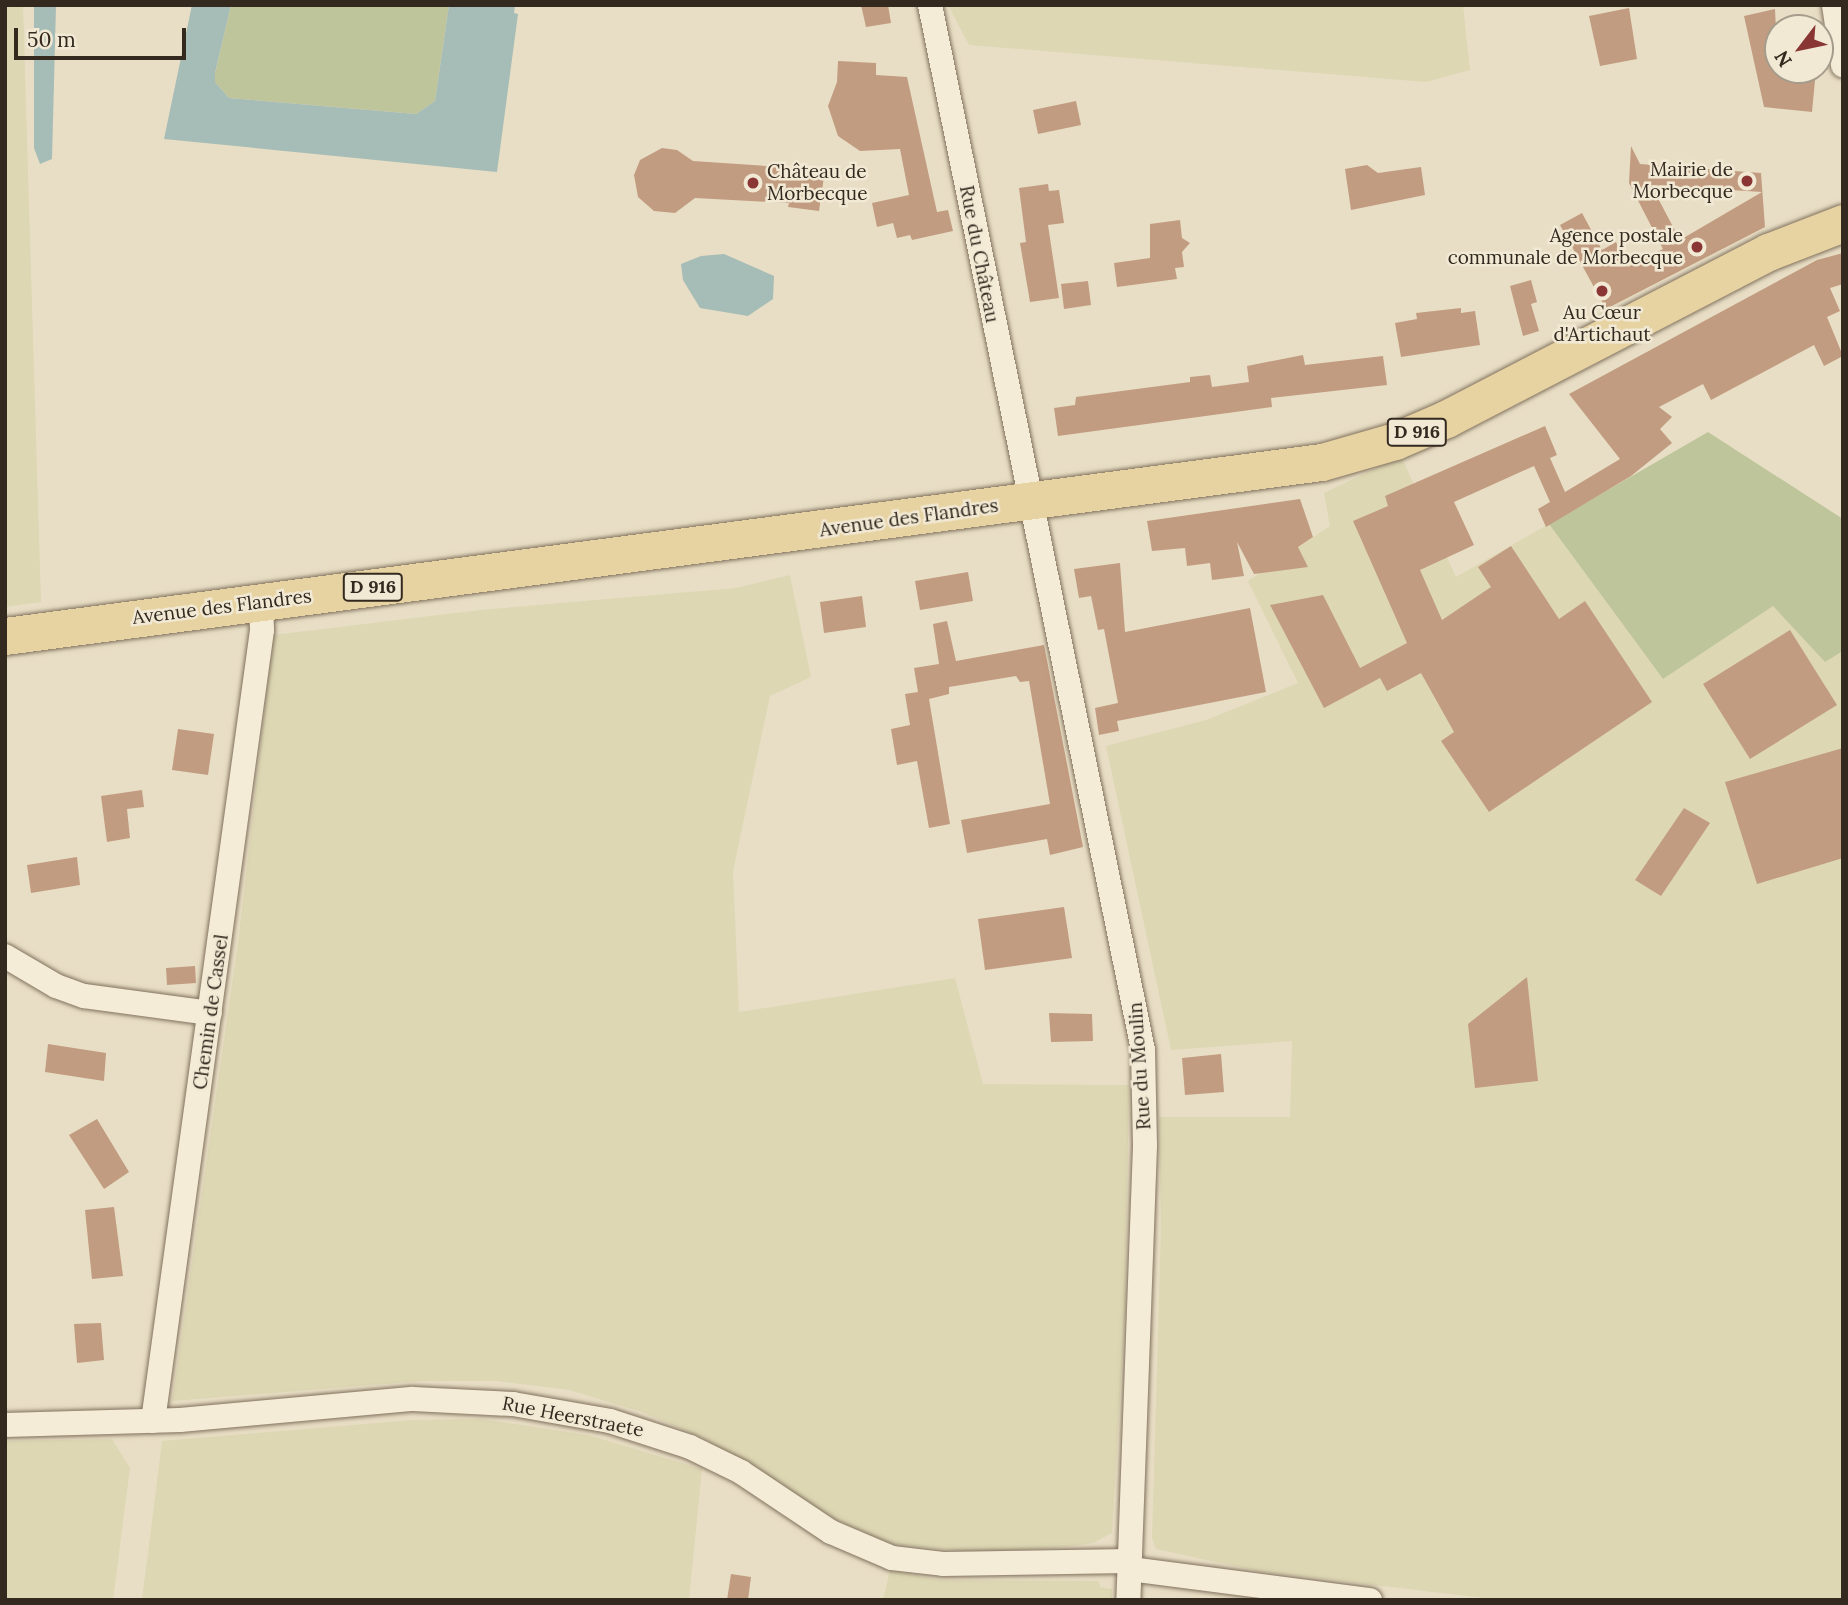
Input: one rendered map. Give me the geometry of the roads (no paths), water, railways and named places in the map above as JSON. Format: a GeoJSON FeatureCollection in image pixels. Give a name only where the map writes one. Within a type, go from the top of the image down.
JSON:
{"type":"FeatureCollection","features":[{"type":"Feature","properties":{"kind":"main road","name":"Avenue des Flandres"},"geometry":{"type":"LineString","coordinates":[[5,636],[1277,470],[1371,449],[1466,409],[1768,252],[1843,223]]}},
{"type":"Feature","properties":{"kind":"street","name":"Rue du Château"},"geometry":{"type":"LineString","coordinates":[[930,5],[1030,502]]}},
{"type":"Feature","properties":{"kind":"street"},"geometry":{"type":"LineString","coordinates":[[1833,5],[1843,65]]}},
{"type":"Feature","properties":{"kind":"street","name":"Rue du Moulin"},"geometry":{"type":"LineString","coordinates":[[1030,502],[1143,1050],[1145,1146],[1128,1600]]}},
{"type":"Feature","properties":{"kind":"street","name":"Chemin de Cassel"},"geometry":{"type":"LineString","coordinates":[[153,1422],[262,630],[261,601]]}},
{"type":"Feature","properties":{"kind":"street"},"geometry":{"type":"LineString","coordinates":[[5,956],[56,986],[84,996],[210,1013]]}},
{"type":"Feature","properties":{"kind":"street","name":"Rue Heerstraete"},"geometry":{"type":"LineString","coordinates":[[5,1424],[153,1422],[413,1399],[538,1408],[628,1426],[691,1447],[741,1472],[831,1532],[892,1558],[943,1564],[1130,1565],[1370,1600]]}},
{"type":"Feature","properties":{"kind":"water"},"geometry":{"type":"Polygon","coordinates":[[[34,5],[56,5],[52,159],[40,164],[34,148],[34,5]]]}},
{"type":"Feature","properties":{"kind":"water"},"geometry":{"type":"Polygon","coordinates":[[[192,5],[231,5],[215,73],[215,82],[229,98],[416,114],[435,101],[449,5],[515,5],[514,13],[518,14],[497,172],[164,139],[192,5]]]}},
{"type":"Feature","properties":{"kind":"water"},"geometry":{"type":"Polygon","coordinates":[[[724,254],[774,276],[773,299],[748,316],[700,308],[683,280],[681,264],[701,256],[724,254]]]}},
{"type":"Feature","properties":{"kind":"place","name":"Mairie de Morbecque"},"geometry":{"type":"Point","coordinates":[1747,181]}},
{"type":"Feature","properties":{"kind":"place","name":"Château de Morbecque"},"geometry":{"type":"Point","coordinates":[753,183]}},
{"type":"Feature","properties":{"kind":"place","name":"Agence postale communale de Morbecque"},"geometry":{"type":"Point","coordinates":[1697,247]}},
{"type":"Feature","properties":{"kind":"place","name":"Au Cœur d'Artichaut"},"geometry":{"type":"Point","coordinates":[1602,291]}}]}
